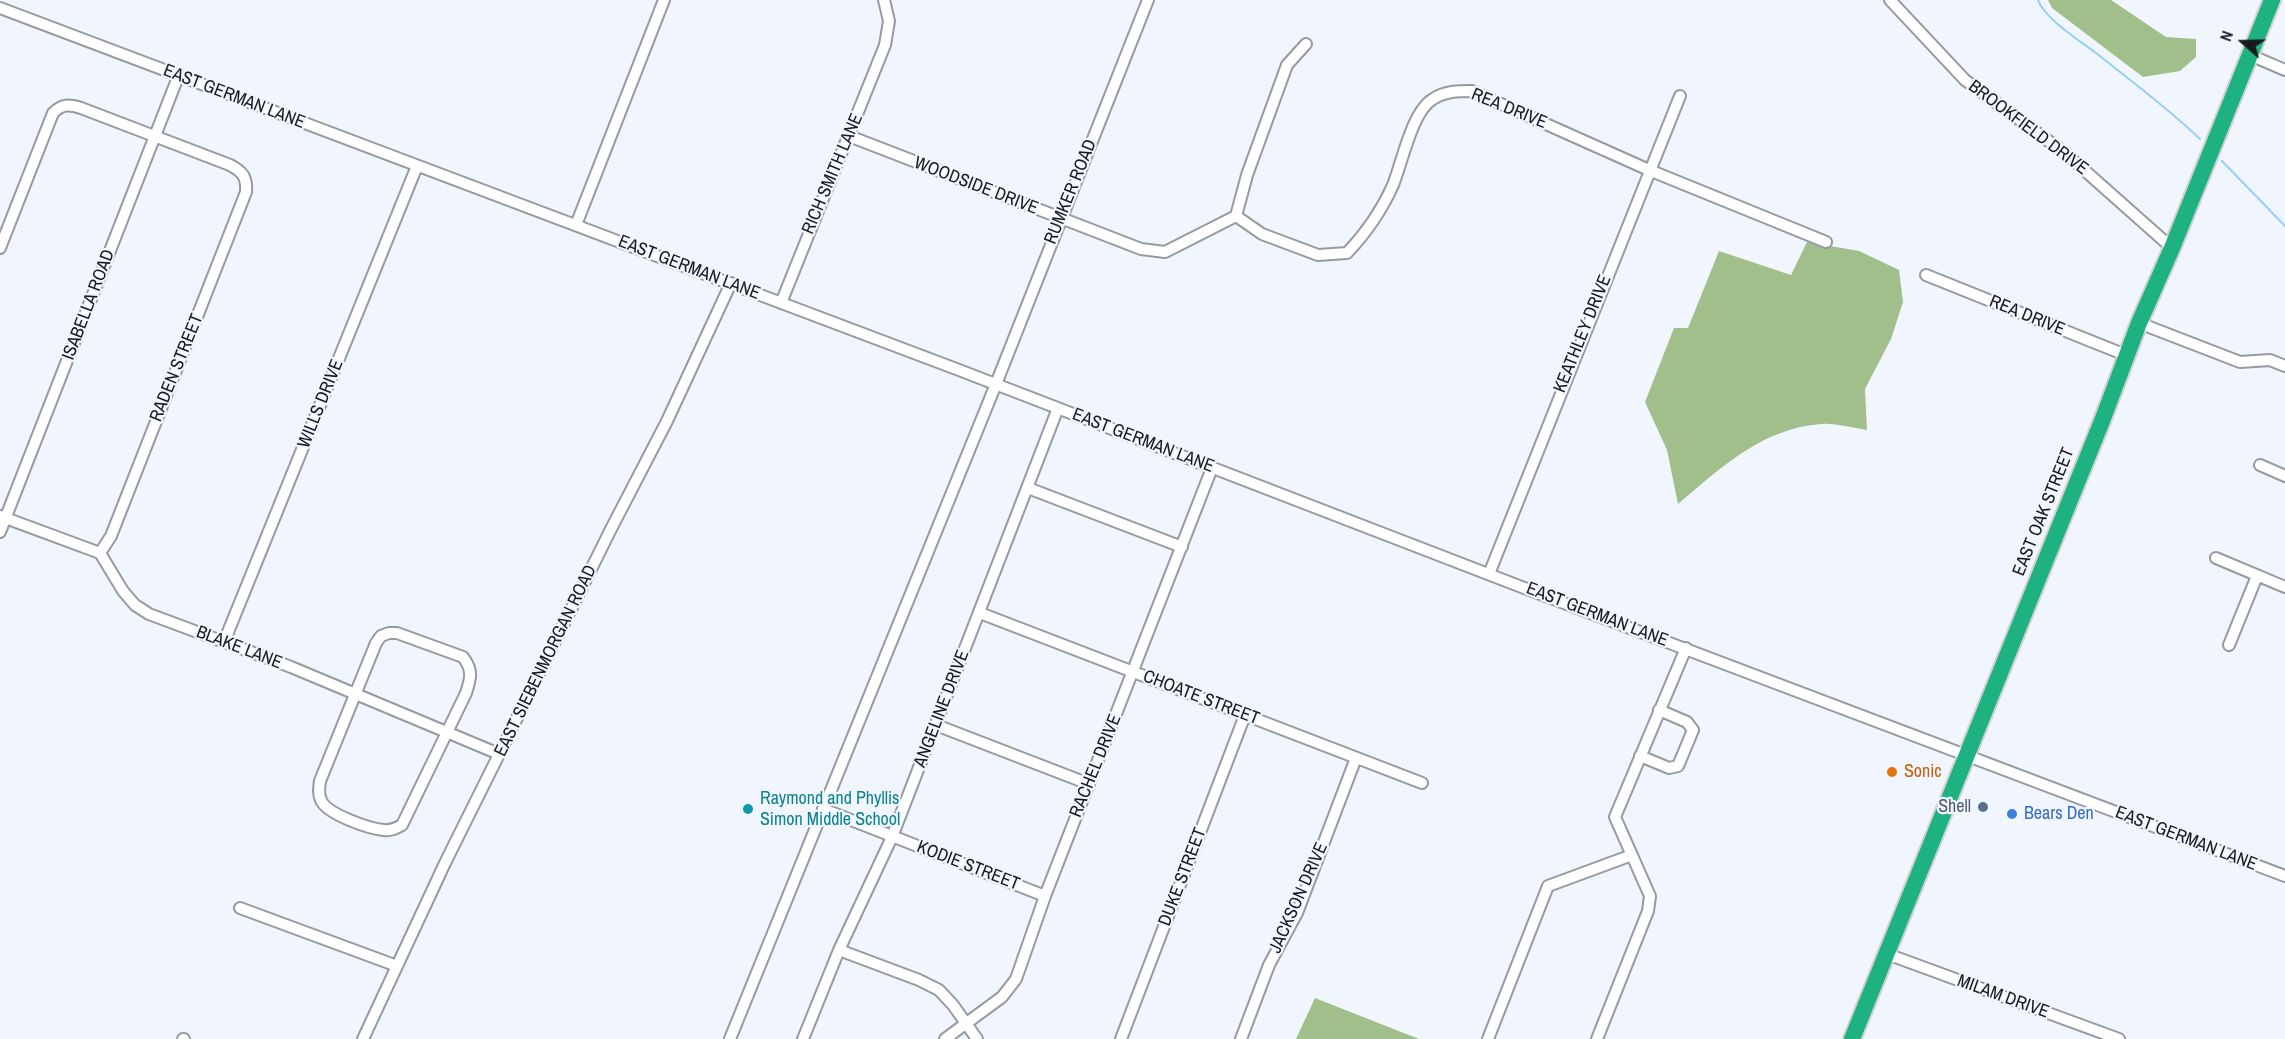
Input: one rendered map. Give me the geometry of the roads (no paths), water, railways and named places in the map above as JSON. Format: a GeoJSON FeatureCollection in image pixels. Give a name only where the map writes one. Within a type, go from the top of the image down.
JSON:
{"type":"FeatureCollection","features":[{"type":"Feature","properties":{"kind":"highway","name":"EAST OAK STREET"},"geometry":{"type":"LineString","coordinates":[[1852,1039],[2139,324],[2272,0]]}},
{"type":"Feature","properties":{"kind":"street"},"geometry":{"type":"LineString","coordinates":[[576,225],[664,0]]}},
{"type":"Feature","properties":{"kind":"street","name":"RICH SMITH LANE"},"geometry":{"type":"LineString","coordinates":[[781,303],[885,45],[889,21],[884,0]]}},
{"type":"Feature","properties":{"kind":"street","name":"RUMKER ROAD"},"geometry":{"type":"LineString","coordinates":[[996,384],[1148,0]]}},
{"type":"Feature","properties":{"kind":"street","name":"BROOKFIELD DRIVE"},"geometry":{"type":"LineString","coordinates":[[1890,0],[1965,80],[2065,153],[2172,248]]}},
{"type":"Feature","properties":{"kind":"street","name":"EAST GERMAN LANE"},"geometry":{"type":"LineString","coordinates":[[0,8],[996,384],[2285,876]]}},
{"type":"Feature","properties":{"kind":"street"},"geometry":{"type":"LineString","coordinates":[[1236,216],[1247,175],[1287,64],[1306,44]]}},
{"type":"Feature","properties":{"kind":"street"},"geometry":{"type":"LineString","coordinates":[[2250,56],[2285,70]]}},
{"type":"Feature","properties":{"kind":"street","name":"ISABELLA ROAD"},"geometry":{"type":"LineString","coordinates":[[0,532],[3,517],[178,76]]}},
{"type":"Feature","properties":{"kind":"street","name":"REA DRIVE"},"geometry":{"type":"LineString","coordinates":[[1236,216],[1262,234],[1318,255],[1347,253],[1369,229],[1392,186],[1418,116],[1431,99],[1453,91],[1473,91],[1648,170],[1826,242]]}},
{"type":"Feature","properties":{"kind":"street","name":"KEATHLEY DRIVE"},"geometry":{"type":"LineString","coordinates":[[1489,574],[1648,170],[1680,96]]}},
{"type":"Feature","properties":{"kind":"street"},"geometry":{"type":"LineString","coordinates":[[0,248],[53,113],[60,106],[71,105],[156,136]]}},
{"type":"Feature","properties":{"kind":"street","name":"RADEN STREET"},"geometry":{"type":"LineString","coordinates":[[100,553],[111,536],[246,192],[247,180],[240,170],[156,136]]}},
{"type":"Feature","properties":{"kind":"street","name":"WOODSIDE DRIVE"},"geometry":{"type":"LineString","coordinates":[[849,136],[1141,249],[1165,252],[1236,216]]}},
{"type":"Feature","properties":{"kind":"street","name":"WILLS DRIVE"},"geometry":{"type":"LineString","coordinates":[[224,642],[417,166]]}},
{"type":"Feature","properties":{"kind":"street","name":"REA DRIVE"},"geometry":{"type":"LineString","coordinates":[[1926,275],[2128,356]]}},
{"type":"Feature","properties":{"kind":"street","name":"EAST SIEBENMORGAN ROAD"},"geometry":{"type":"LineString","coordinates":[[363,1039],[500,754],[667,421],[731,284]]}},
{"type":"Feature","properties":{"kind":"street"},"geometry":{"type":"LineString","coordinates":[[2139,324],[2240,362],[2270,360],[2285,366]]}},
{"type":"Feature","properties":{"kind":"street"},"geometry":{"type":"LineString","coordinates":[[730,1039],[996,384]]}},
{"type":"Feature","properties":{"kind":"street","name":"ANGELINE DRIVE"},"geometry":{"type":"LineString","coordinates":[[803,1039],[839,950],[892,837],[1058,408]]}},
{"type":"Feature","properties":{"kind":"street"},"geometry":{"type":"LineString","coordinates":[[2260,465],[2285,476]]}},
{"type":"Feature","properties":{"kind":"street","name":"RACHEL DRIVE"},"geometry":{"type":"LineString","coordinates":[[945,1039],[1002,997],[1016,979],[1045,896],[1212,468]]}},
{"type":"Feature","properties":{"kind":"street"},"geometry":{"type":"LineString","coordinates":[[1028,488],[1182,547]]}},
{"type":"Feature","properties":{"kind":"street"},"geometry":{"type":"LineString","coordinates":[[3,517],[100,553]]}},
{"type":"Feature","properties":{"kind":"street","name":"BLAKE LANE"},"geometry":{"type":"LineString","coordinates":[[100,553],[123,591],[135,605],[149,614],[355,693],[500,754]]}},
{"type":"Feature","properties":{"kind":"street"},"geometry":{"type":"LineString","coordinates":[[2216,558],[2285,587]]}},
{"type":"Feature","properties":{"kind":"street"},"geometry":{"type":"LineString","coordinates":[[2229,645],[2256,576]]}},
{"type":"Feature","properties":{"kind":"street","name":"CHOATE STREET"},"geometry":{"type":"LineString","coordinates":[[980,613],[1422,783]]}},
{"type":"Feature","properties":{"kind":"street"},"geometry":{"type":"LineString","coordinates":[[389,633],[397,633],[455,653],[463,657],[469,665],[472,676],[466,693],[402,825],[393,830],[384,830],[336,814],[327,809],[321,801],[318,790],[320,782],[355,693],[376,643],[381,636],[389,633]]}},
{"type":"Feature","properties":{"kind":"street"},"geometry":{"type":"LineString","coordinates":[[1597,1039],[1648,911],[1650,896],[1615,817],[1686,648]]}},
{"type":"Feature","properties":{"kind":"street"},"geometry":{"type":"LineString","coordinates":[[1640,756],[1674,768],[1678,766],[1693,730],[1687,722],[1659,710]]}},
{"type":"Feature","properties":{"kind":"street","name":"DUKE STREET"},"geometry":{"type":"LineString","coordinates":[[1121,1039],[1245,715]]}},
{"type":"Feature","properties":{"kind":"street"},"geometry":{"type":"LineString","coordinates":[[936,724],[1089,784]]}},
{"type":"Feature","properties":{"kind":"street","name":"JACKSON DRIVE"},"geometry":{"type":"LineString","coordinates":[[1241,1039],[1269,965],[1296,913],[1356,758]]}},
{"type":"Feature","properties":{"kind":"street","name":"KODIE STREET"},"geometry":{"type":"LineString","coordinates":[[824,809],[1045,896]]}},
{"type":"Feature","properties":{"kind":"street"},"geometry":{"type":"LineString","coordinates":[[1488,1039],[1548,886],[1632,855]]}},
{"type":"Feature","properties":{"kind":"street"},"geometry":{"type":"LineString","coordinates":[[240,908],[397,966]]}},
{"type":"Feature","properties":{"kind":"street"},"geometry":{"type":"LineString","coordinates":[[839,950],[919,980],[939,990],[953,1005],[977,1039]]}},
{"type":"Feature","properties":{"kind":"street","name":"MILAM DRIVE"},"geometry":{"type":"LineString","coordinates":[[1887,954],[2119,1039]]}},
{"type":"Feature","properties":{"kind":"waterway"},"geometry":{"type":"LineString","coordinates":[[2038,0],[2047,14],[2063,29],[2149,95],[2200,139]]}},
{"type":"Feature","properties":{"kind":"waterway"},"geometry":{"type":"LineString","coordinates":[[2222,161],[2285,226]]}},
{"type":"Feature","properties":{"kind":"place","name":"Sonic"},"geometry":{"type":"Point","coordinates":[1892,772]}},
{"type":"Feature","properties":{"kind":"place","name":"Shell"},"geometry":{"type":"Point","coordinates":[1983,807]}},
{"type":"Feature","properties":{"kind":"place","name":"Raymond and Phyllis Simon Middle School"},"geometry":{"type":"Point","coordinates":[748,809]}},
{"type":"Feature","properties":{"kind":"place","name":"Bears Den"},"geometry":{"type":"Point","coordinates":[2012,814]}}]}
